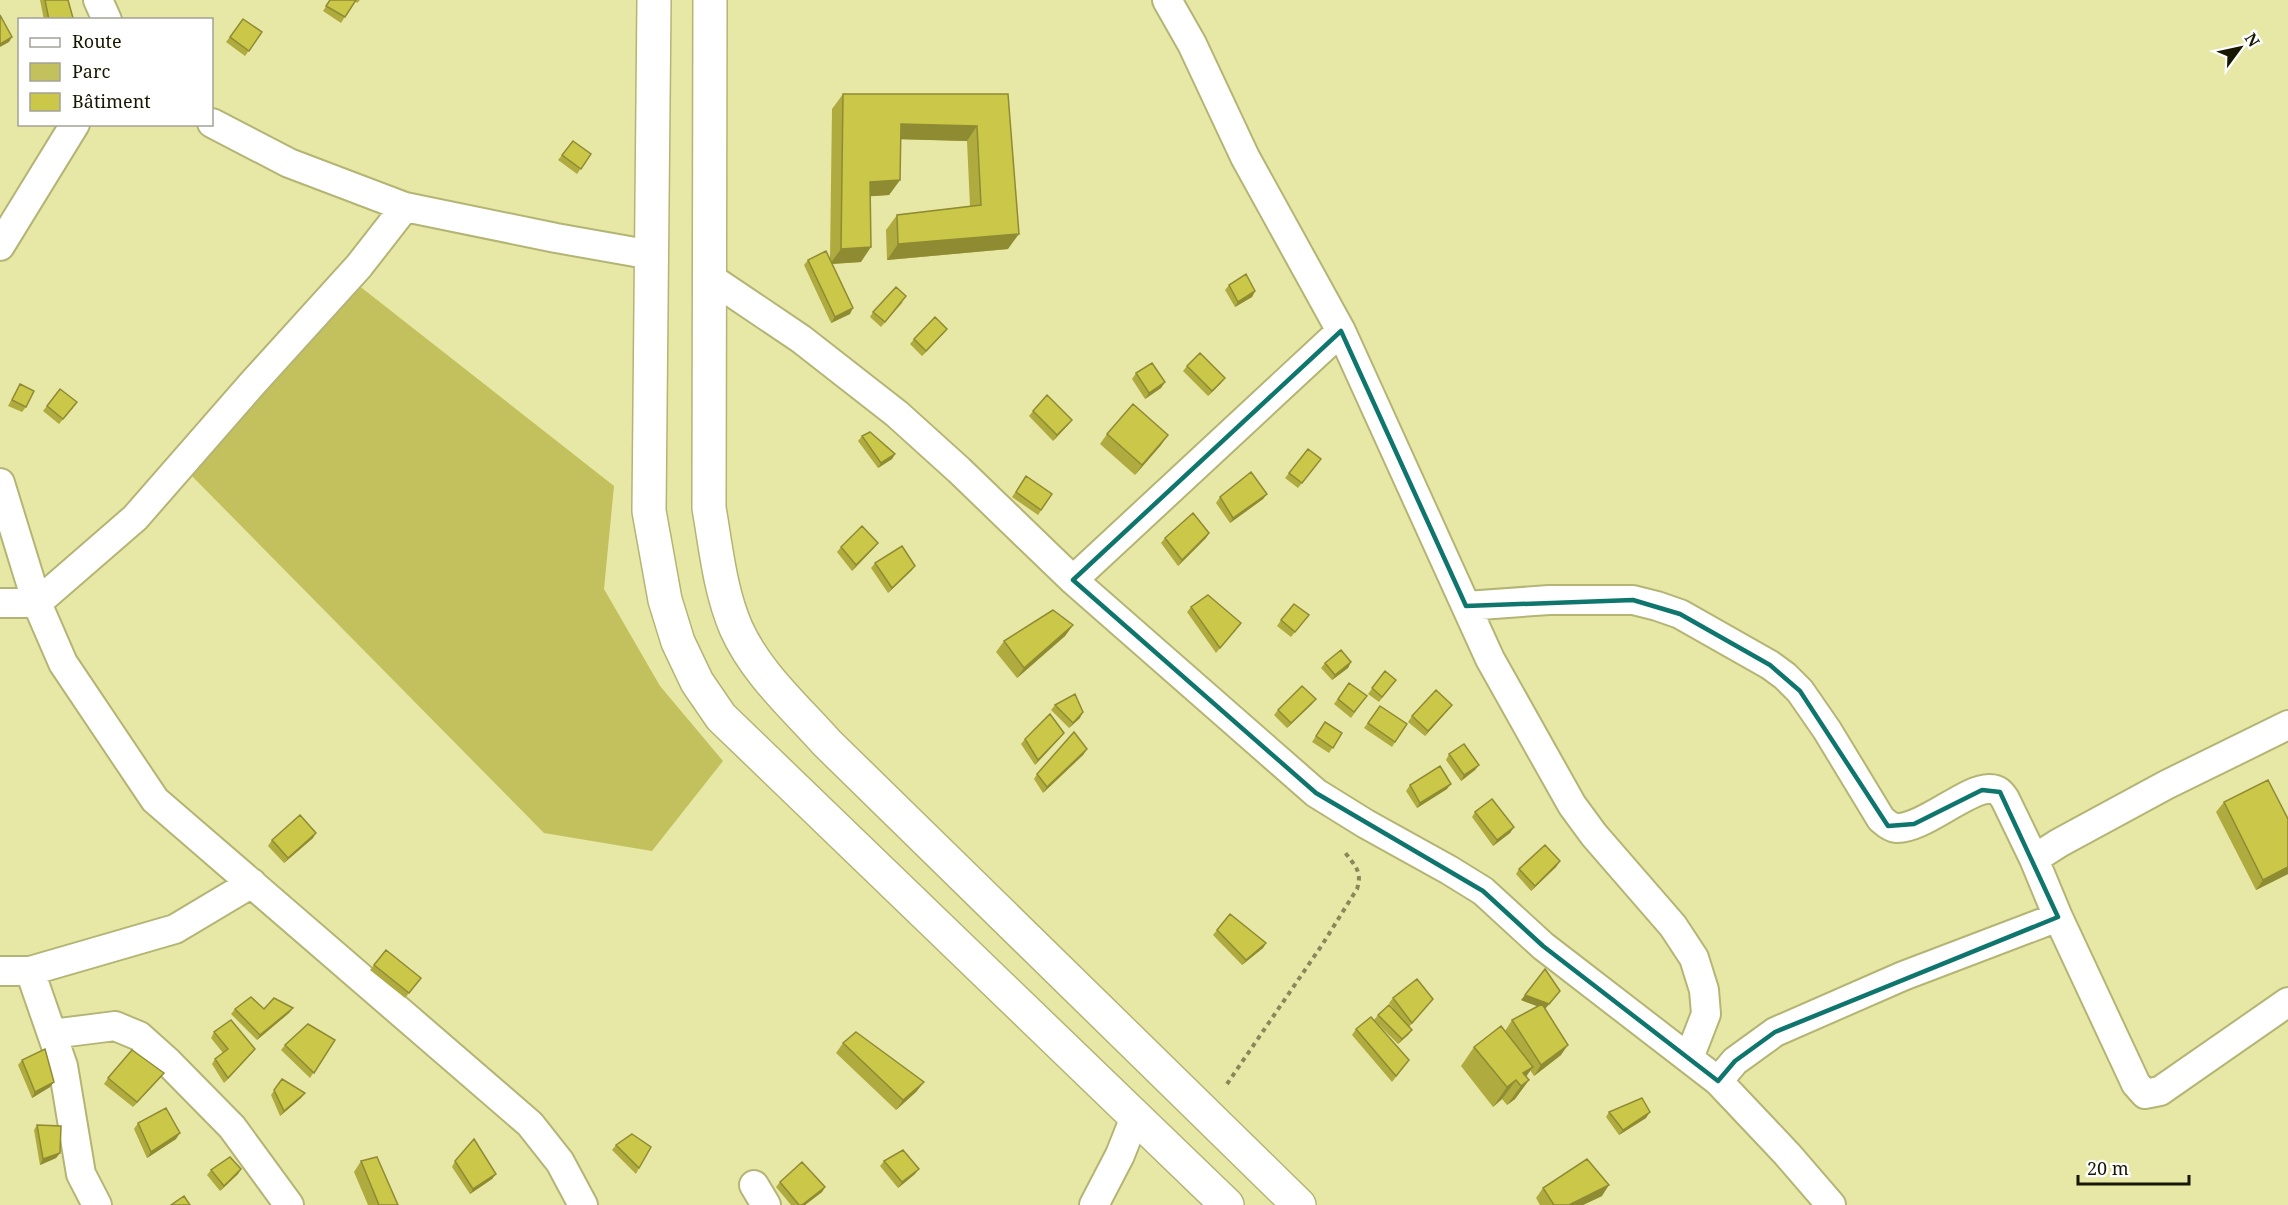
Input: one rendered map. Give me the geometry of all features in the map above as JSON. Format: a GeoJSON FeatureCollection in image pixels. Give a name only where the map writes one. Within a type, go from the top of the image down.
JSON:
{"type":"FeatureCollection","features":[{"type":"Feature","properties":{"kind":"street"},"geometry":{"type":"LineString","coordinates":[[98,0],[106,18]]}},
{"type":"Feature","properties":{"kind":"street"},"geometry":{"type":"LineString","coordinates":[[654,0],[650,512],[665,600],[678,642],[697,682],[721,717],[1227,1205]]}},
{"type":"Feature","properties":{"kind":"street"},"geometry":{"type":"LineString","coordinates":[[710,0],[709,508],[724,590],[736,628],[757,665],[827,743],[1299,1205]]}},
{"type":"Feature","properties":{"kind":"street"},"geometry":{"type":"LineString","coordinates":[[1167,0],[1192,44],[1245,157],[1341,331],[1490,659],[1572,805],[1594,835],[1673,926],[1694,958],[1704,990],[1706,1014],[1689,1058]]}},
{"type":"Feature","properties":{"kind":"street"},"geometry":{"type":"LineString","coordinates":[[213,124],[289,162],[405,207],[652,255]]}},
{"type":"Feature","properties":{"kind":"street"},"geometry":{"type":"LineString","coordinates":[[0,246],[74,126]]}},
{"type":"Feature","properties":{"kind":"street"},"geometry":{"type":"LineString","coordinates":[[0,603],[37,603],[135,518],[366,258],[405,207]]}},
{"type":"Feature","properties":{"kind":"street"},"geometry":{"type":"LineString","coordinates":[[710,277],[801,339],[897,414],[959,470],[1073,580],[1316,793],[1483,891],[1543,946],[1718,1081],[1787,1154],[1831,1205]]}},
{"type":"Feature","properties":{"kind":"street"},"geometry":{"type":"LineString","coordinates":[[1073,580],[1341,331]]}},
{"type":"Feature","properties":{"kind":"street"},"geometry":{"type":"LineString","coordinates":[[0,483],[37,603],[63,663],[155,800],[530,1124],[560,1162],[583,1205]]}},
{"type":"Feature","properties":{"kind":"street"},"geometry":{"type":"LineString","coordinates":[[1466,606],[1549,600],[1633,600],[1680,614],[1770,665],[1792,683],[1827,730],[1881,819],[1888,826],[1898,828],[1914,824],[1982,790],[1995,789],[2000,792],[2034,860],[2136,1084],[2145,1094],[2160,1091],[2288,1002]]}},
{"type":"Feature","properties":{"kind":"street"},"geometry":{"type":"LineString","coordinates":[[2034,860],[2060,843],[2166,785],[2288,725]]}},
{"type":"Feature","properties":{"kind":"street"},"geometry":{"type":"LineString","coordinates":[[0,970],[30,970],[175,929],[252,883]]}},
{"type":"Feature","properties":{"kind":"street"},"geometry":{"type":"LineString","coordinates":[[1718,1081],[1735,1061],[1775,1032],[1903,976],[2058,917]]}},
{"type":"Feature","properties":{"kind":"street"},"geometry":{"type":"LineString","coordinates":[[30,970],[63,1066],[81,1174],[97,1205]]}},
{"type":"Feature","properties":{"kind":"street"},"geometry":{"type":"LineString","coordinates":[[52,1034],[115,1026],[139,1036],[232,1127],[289,1205]]}},
{"type":"Feature","properties":{"kind":"street"},"geometry":{"type":"LineString","coordinates":[[1094,1205],[1120,1155],[1135,1117]]}},
{"type":"Feature","properties":{"kind":"path"},"geometry":{"type":"LineString","coordinates":[[1206,1115],[1322,945],[1357,889],[1360,879],[1358,870],[1339,846]]}},
{"type":"Feature","properties":{"kind":"highlighted area"},"geometry":{"type":"Polygon","coordinates":[[[1341,331],[1466,606],[1633,600],[1680,614],[1770,665],[1800,691],[1888,826],[1914,824],[1982,790],[2000,792],[2058,917],[1775,1032],[1735,1061],[1718,1081],[1543,946],[1483,891],[1316,793],[1073,580],[1341,331]]]}},
{"type":"Feature","properties":{"kind":"green space"},"geometry":{"type":"Polygon","coordinates":[[[353,281],[614,486],[604,589],[660,686],[723,761],[652,851],[544,833],[187,471],[353,281]]]}},
{"type":"Feature","properties":{"kind":"building"},"geometry":{"type":"Polygon","coordinates":[[[45,0],[68,0],[73,18],[49,18],[45,0]]]}},
{"type":"Feature","properties":{"kind":"building"},"geometry":{"type":"Polygon","coordinates":[[[330,0],[356,0],[345,17],[326,6],[330,0]]]}},
{"type":"Feature","properties":{"kind":"building"},"geometry":{"type":"Polygon","coordinates":[[[0,15],[12,37],[0,44],[0,15]]]}},
{"type":"Feature","properties":{"kind":"building"},"geometry":{"type":"Polygon","coordinates":[[[243,19],[262,32],[249,51],[230,37],[243,19]]]}},
{"type":"Feature","properties":{"kind":"building"},"geometry":{"type":"Polygon","coordinates":[[[843,94],[1008,94],[1019,234],[898,244],[897,215],[981,205],[977,126],[901,124],[900,180],[870,182],[871,247],[841,249],[843,94]]]}},
{"type":"Feature","properties":{"kind":"building"},"geometry":{"type":"Polygon","coordinates":[[[573,141],[591,154],[581,169],[562,155],[573,141]]]}},
{"type":"Feature","properties":{"kind":"building"},"geometry":{"type":"Polygon","coordinates":[[[826,251],[853,308],[835,317],[808,260],[826,251]]]}},
{"type":"Feature","properties":{"kind":"building"},"geometry":{"type":"Polygon","coordinates":[[[1246,274],[1255,291],[1238,302],[1229,285],[1246,274]]]}},
{"type":"Feature","properties":{"kind":"building"},"geometry":{"type":"Polygon","coordinates":[[[896,287],[906,296],[885,322],[873,312],[896,287]]]}},
{"type":"Feature","properties":{"kind":"building"},"geometry":{"type":"Polygon","coordinates":[[[935,317],[947,329],[926,351],[914,339],[935,317]]]}},
{"type":"Feature","properties":{"kind":"building"},"geometry":{"type":"Polygon","coordinates":[[[1200,353],[1225,378],[1212,391],[1187,366],[1200,353]]]}},
{"type":"Feature","properties":{"kind":"building"},"geometry":{"type":"Polygon","coordinates":[[[1152,363],[1165,382],[1149,393],[1136,373],[1152,363]]]}},
{"type":"Feature","properties":{"kind":"building"},"geometry":{"type":"Polygon","coordinates":[[[20,384],[34,391],[26,407],[12,400],[20,384]]]}},
{"type":"Feature","properties":{"kind":"building"},"geometry":{"type":"Polygon","coordinates":[[[60,389],[77,402],[63,419],[47,406],[60,389]]]}},
{"type":"Feature","properties":{"kind":"building"},"geometry":{"type":"Polygon","coordinates":[[[1047,395],[1072,420],[1057,435],[1033,411],[1047,395]]]}},
{"type":"Feature","properties":{"kind":"building"},"geometry":{"type":"Polygon","coordinates":[[[1133,404],[1168,435],[1142,465],[1107,434],[1133,404]]]}},
{"type":"Feature","properties":{"kind":"building"},"geometry":{"type":"Polygon","coordinates":[[[870,432],[895,454],[881,463],[862,436],[870,432]]]}},
{"type":"Feature","properties":{"kind":"building"},"geometry":{"type":"Polygon","coordinates":[[[1308,449],[1321,459],[1302,483],[1289,473],[1308,449]]]}},
{"type":"Feature","properties":{"kind":"building"},"geometry":{"type":"Polygon","coordinates":[[[1251,472],[1267,494],[1233,518],[1220,497],[1251,472]]]}},
{"type":"Feature","properties":{"kind":"building"},"geometry":{"type":"Polygon","coordinates":[[[1026,476],[1052,494],[1041,510],[1016,492],[1026,476]]]}},
{"type":"Feature","properties":{"kind":"building"},"geometry":{"type":"Polygon","coordinates":[[[1193,513],[1209,533],[1182,560],[1165,538],[1193,513]]]}},
{"type":"Feature","properties":{"kind":"building"},"geometry":{"type":"Polygon","coordinates":[[[862,526],[878,543],[856,565],[841,547],[862,526]]]}},
{"type":"Feature","properties":{"kind":"building"},"geometry":{"type":"Polygon","coordinates":[[[902,546],[915,566],[892,588],[875,563],[902,546]]]}},
{"type":"Feature","properties":{"kind":"building"},"geometry":{"type":"Polygon","coordinates":[[[1208,595],[1241,623],[1220,648],[1191,607],[1208,595]]]}},
{"type":"Feature","properties":{"kind":"building"},"geometry":{"type":"Polygon","coordinates":[[[1294,604],[1309,615],[1295,632],[1281,620],[1294,604]]]}},
{"type":"Feature","properties":{"kind":"building"},"geometry":{"type":"Polygon","coordinates":[[[1053,610],[1073,625],[1024,668],[1004,641],[1053,610]]]}},
{"type":"Feature","properties":{"kind":"building"},"geometry":{"type":"Polygon","coordinates":[[[1341,650],[1351,662],[1335,675],[1325,663],[1341,650]]]}},
{"type":"Feature","properties":{"kind":"building"},"geometry":{"type":"Polygon","coordinates":[[[1385,671],[1396,680],[1382,697],[1372,688],[1385,671]]]}},
{"type":"Feature","properties":{"kind":"building"},"geometry":{"type":"Polygon","coordinates":[[[1349,683],[1367,696],[1354,712],[1338,699],[1349,683]]]}},
{"type":"Feature","properties":{"kind":"building"},"geometry":{"type":"Polygon","coordinates":[[[1302,686],[1316,699],[1291,723],[1278,710],[1302,686]]]}},
{"type":"Feature","properties":{"kind":"building"},"geometry":{"type":"Polygon","coordinates":[[[1436,690],[1452,705],[1428,731],[1412,716],[1436,690]]]}},
{"type":"Feature","properties":{"kind":"building"},"geometry":{"type":"Polygon","coordinates":[[[1075,694],[1083,712],[1073,723],[1055,705],[1075,694]]]}},
{"type":"Feature","properties":{"kind":"building"},"geometry":{"type":"Polygon","coordinates":[[[1380,706],[1407,724],[1395,742],[1368,723],[1380,706]]]}},
{"type":"Feature","properties":{"kind":"building"},"geometry":{"type":"Polygon","coordinates":[[[1050,714],[1064,733],[1038,760],[1025,739],[1050,714]]]}},
{"type":"Feature","properties":{"kind":"building"},"geometry":{"type":"Polygon","coordinates":[[[1325,722],[1342,733],[1333,748],[1316,736],[1325,722]]]}},
{"type":"Feature","properties":{"kind":"building"},"geometry":{"type":"Polygon","coordinates":[[[1074,732],[1087,749],[1047,787],[1037,774],[1074,732]]]}},
{"type":"Feature","properties":{"kind":"building"},"geometry":{"type":"Polygon","coordinates":[[[1464,744],[1479,765],[1464,775],[1449,754],[1464,744]]]}},
{"type":"Feature","properties":{"kind":"building"},"geometry":{"type":"Polygon","coordinates":[[[1440,766],[1451,784],[1420,803],[1410,785],[1440,766]]]}},
{"type":"Feature","properties":{"kind":"building"},"geometry":{"type":"Polygon","coordinates":[[[2268,780],[2288,819],[2288,867],[2263,880],[2224,802],[2268,780]]]}},
{"type":"Feature","properties":{"kind":"building"},"geometry":{"type":"Polygon","coordinates":[[[1492,799],[1514,827],[1497,840],[1475,812],[1492,799]]]}},
{"type":"Feature","properties":{"kind":"building"},"geometry":{"type":"Polygon","coordinates":[[[300,815],[316,833],[288,858],[272,840],[300,815]]]}},
{"type":"Feature","properties":{"kind":"building"},"geometry":{"type":"Polygon","coordinates":[[[1545,845],[1560,861],[1535,886],[1519,869],[1545,845]]]}},
{"type":"Feature","properties":{"kind":"building"},"geometry":{"type":"Polygon","coordinates":[[[1230,914],[1266,943],[1246,960],[1217,930],[1230,914]]]}},
{"type":"Feature","properties":{"kind":"building"},"geometry":{"type":"Polygon","coordinates":[[[386,950],[421,978],[409,993],[374,965],[386,950]]]}},
{"type":"Feature","properties":{"kind":"building"},"geometry":{"type":"Polygon","coordinates":[[[1545,969],[1560,991],[1549,1004],[1525,995],[1545,969]]]}},
{"type":"Feature","properties":{"kind":"building"},"geometry":{"type":"Polygon","coordinates":[[[1417,979],[1433,999],[1412,1023],[1393,998],[1417,979]]]}},
{"type":"Feature","properties":{"kind":"building"},"geometry":{"type":"Polygon","coordinates":[[[251,997],[264,1009],[274,998],[293,1008],[260,1035],[235,1009],[251,997]]]}},
{"type":"Feature","properties":{"kind":"building"},"geometry":{"type":"Polygon","coordinates":[[[1542,1004],[1568,1045],[1541,1065],[1512,1020],[1542,1004]]]}},
{"type":"Feature","properties":{"kind":"building"},"geometry":{"type":"Polygon","coordinates":[[[1389,1005],[1412,1030],[1402,1039],[1378,1015],[1389,1005]]]}},
{"type":"Feature","properties":{"kind":"building"},"geometry":{"type":"Polygon","coordinates":[[[1371,1017],[1409,1060],[1396,1076],[1356,1029],[1371,1017]]]}},
{"type":"Feature","properties":{"kind":"building"},"geometry":{"type":"Polygon","coordinates":[[[231,1020],[255,1049],[228,1078],[215,1059],[228,1049],[214,1032],[231,1020]]]}},
{"type":"Feature","properties":{"kind":"building"},"geometry":{"type":"Polygon","coordinates":[[[308,1024],[335,1040],[314,1073],[285,1045],[308,1024]]]}},
{"type":"Feature","properties":{"kind":"building"},"geometry":{"type":"Polygon","coordinates":[[[1501,1026],[1533,1067],[1523,1073],[1529,1080],[1521,1086],[1516,1080],[1507,1087],[1474,1047],[1501,1026]]]}},
{"type":"Feature","properties":{"kind":"building"},"geometry":{"type":"Polygon","coordinates":[[[856,1032],[924,1082],[903,1100],[843,1043],[856,1032]]]}},
{"type":"Feature","properties":{"kind":"building"},"geometry":{"type":"Polygon","coordinates":[[[45,1049],[54,1082],[35,1092],[22,1060],[45,1049]]]}},
{"type":"Feature","properties":{"kind":"building"},"geometry":{"type":"Polygon","coordinates":[[[132,1050],[164,1073],[137,1102],[108,1078],[132,1050]]]}},
{"type":"Feature","properties":{"kind":"building"},"geometry":{"type":"Polygon","coordinates":[[[282,1079],[305,1093],[284,1111],[274,1090],[282,1079]]]}},
{"type":"Feature","properties":{"kind":"building"},"geometry":{"type":"Polygon","coordinates":[[[1642,1098],[1650,1112],[1623,1130],[1609,1112],[1642,1098]]]}},
{"type":"Feature","properties":{"kind":"building"},"geometry":{"type":"Polygon","coordinates":[[[166,1108],[180,1133],[151,1152],[138,1123],[166,1108]]]}},
{"type":"Feature","properties":{"kind":"building"},"geometry":{"type":"Polygon","coordinates":[[[37,1125],[61,1126],[60,1153],[43,1159],[37,1125]]]}},
{"type":"Feature","properties":{"kind":"building"},"geometry":{"type":"Polygon","coordinates":[[[632,1134],[651,1147],[639,1168],[616,1145],[632,1134]]]}},
{"type":"Feature","properties":{"kind":"building"},"geometry":{"type":"Polygon","coordinates":[[[474,1139],[496,1174],[473,1189],[455,1161],[474,1139]]]}},
{"type":"Feature","properties":{"kind":"building"},"geometry":{"type":"Polygon","coordinates":[[[903,1150],[919,1169],[902,1182],[884,1161],[903,1150]]]}},
{"type":"Feature","properties":{"kind":"building"},"geometry":{"type":"Polygon","coordinates":[[[230,1157],[241,1169],[224,1186],[211,1170],[230,1157]]]}},
{"type":"Feature","properties":{"kind":"building"},"geometry":{"type":"Polygon","coordinates":[[[377,1157],[398,1205],[379,1205],[361,1161],[377,1157]]]}},
{"type":"Feature","properties":{"kind":"building"},"geometry":{"type":"Polygon","coordinates":[[[1587,1159],[1609,1185],[1569,1205],[1554,1205],[1543,1188],[1587,1159]]]}},
{"type":"Feature","properties":{"kind":"building"},"geometry":{"type":"Polygon","coordinates":[[[802,1162],[825,1187],[799,1205],[780,1182],[802,1162]]]}},
{"type":"Feature","properties":{"kind":"building"},"geometry":{"type":"Polygon","coordinates":[[[184,1196],[190,1205],[171,1205],[184,1196]]]}}]}
